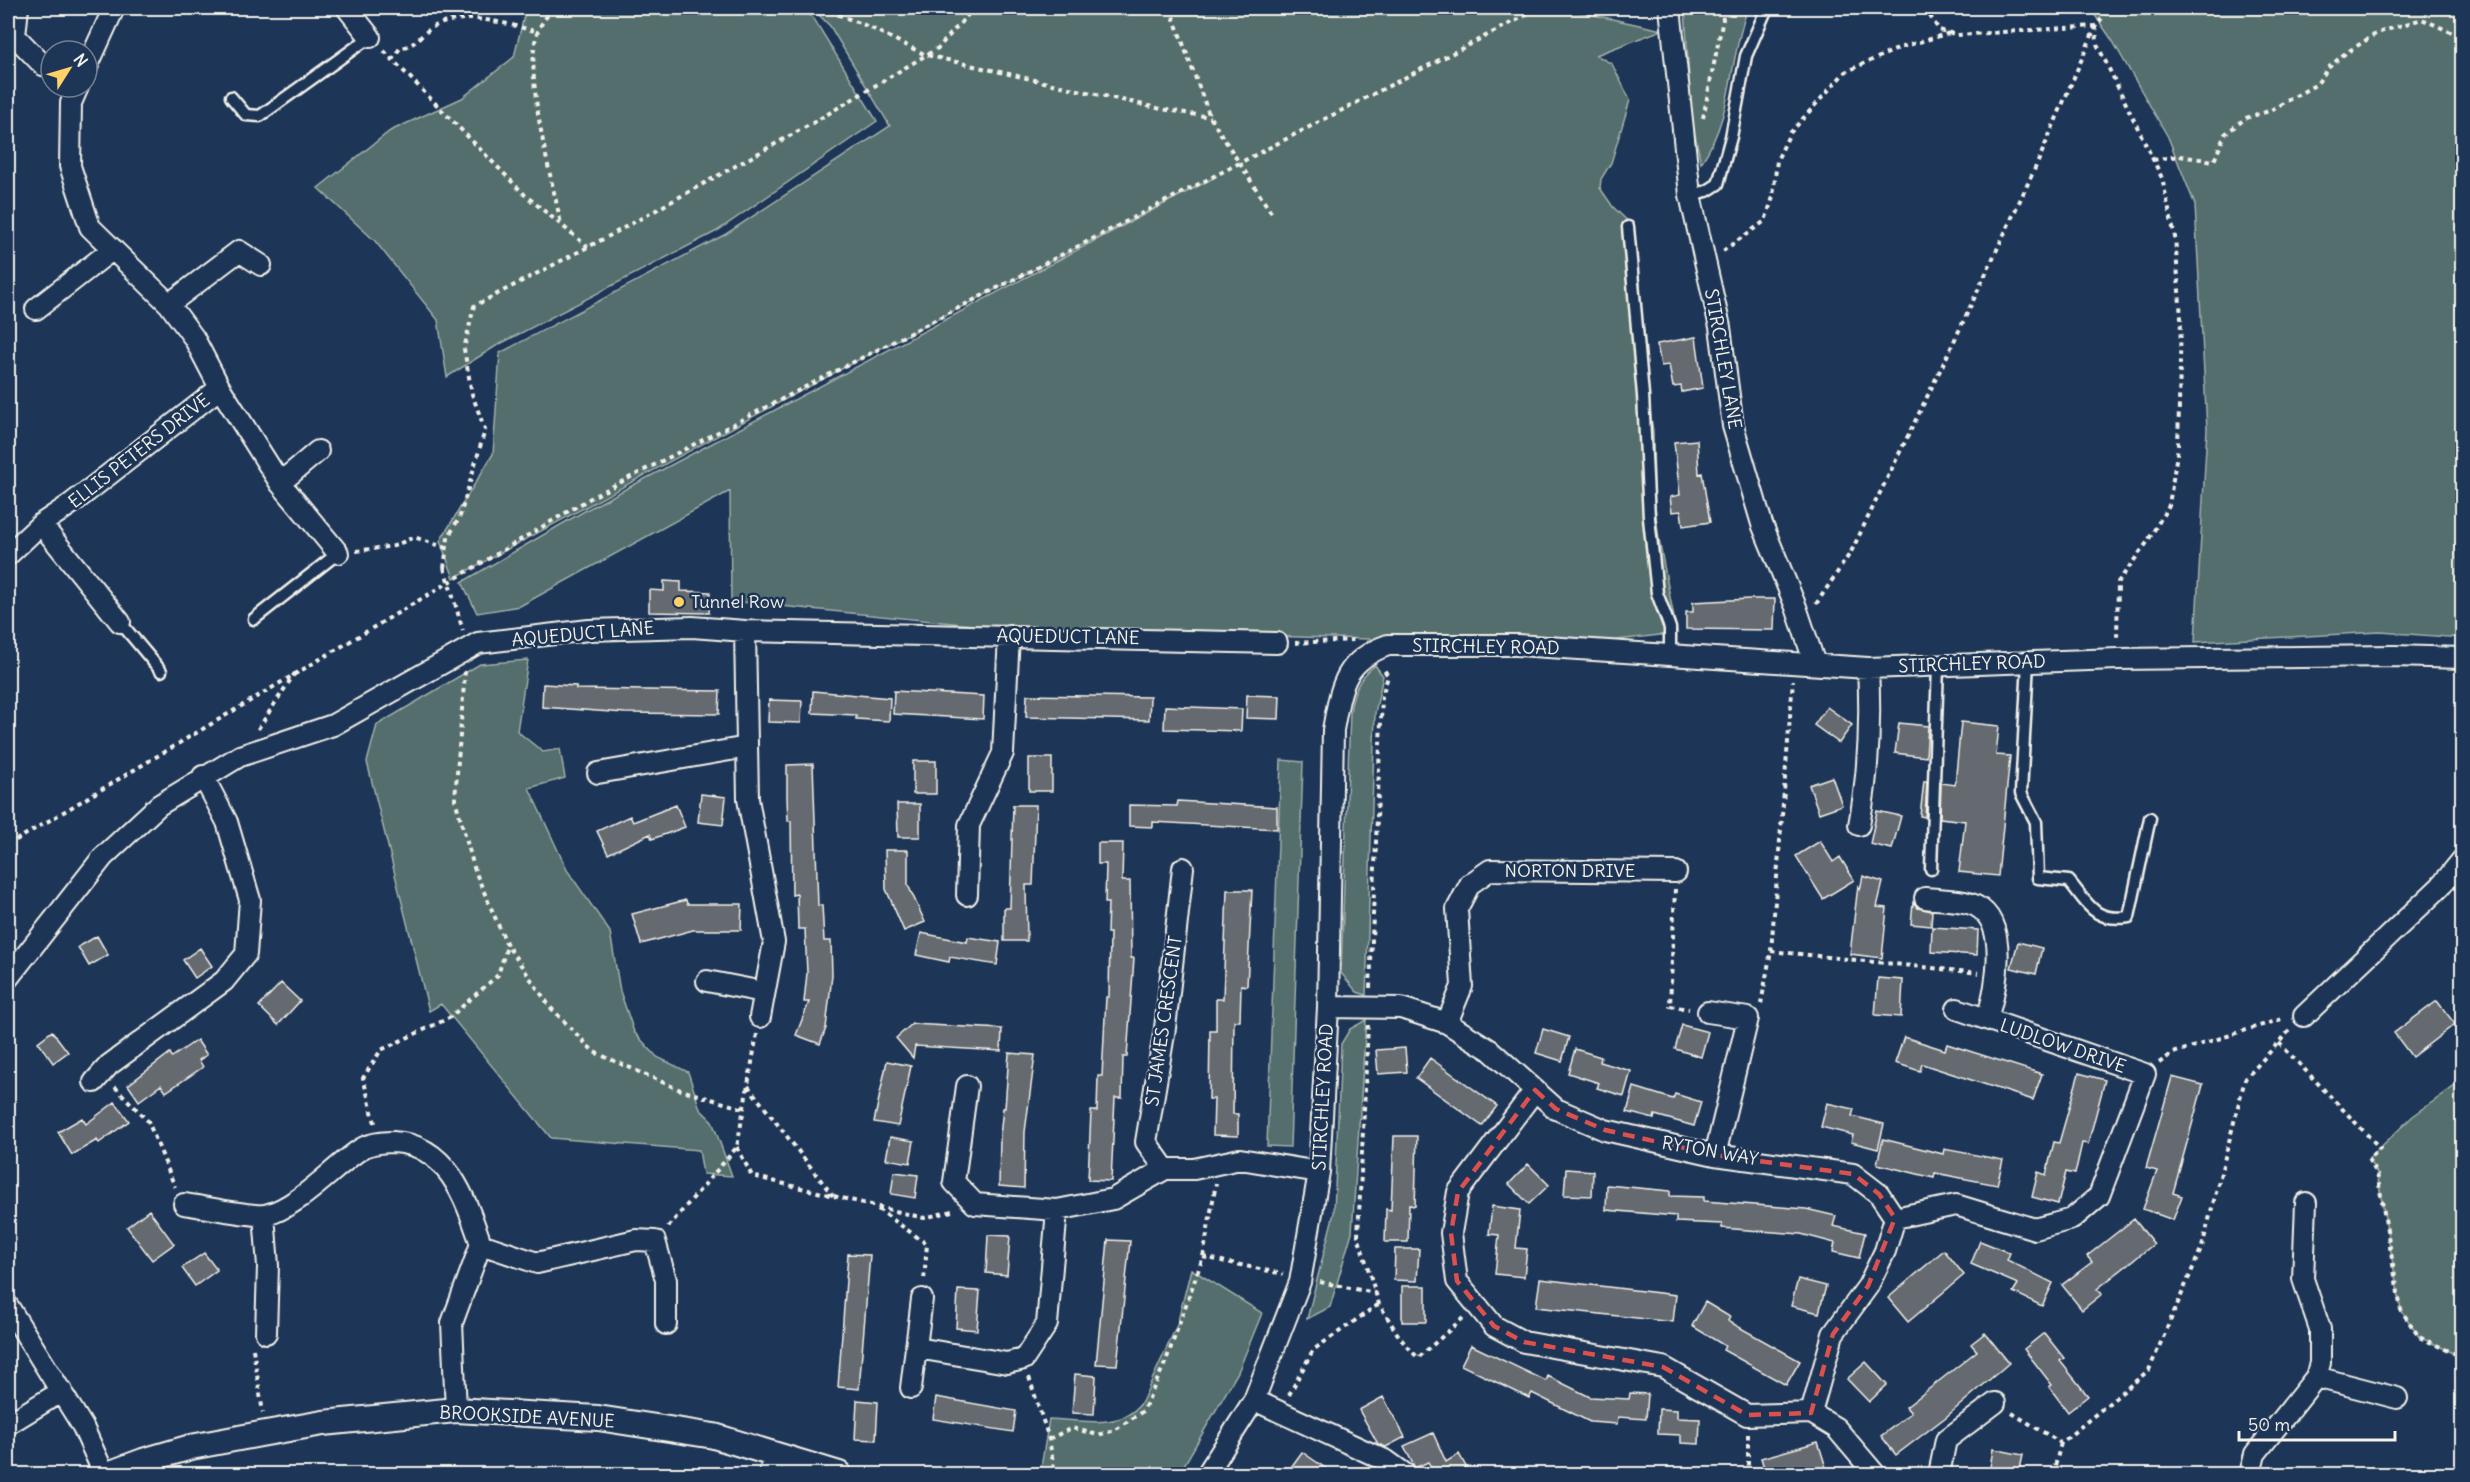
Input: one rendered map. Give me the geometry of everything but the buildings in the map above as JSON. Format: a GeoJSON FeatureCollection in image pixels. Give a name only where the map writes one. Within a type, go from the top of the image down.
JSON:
{"type":"FeatureCollection","features":[{"type":"Feature","properties":{"kind":"street"},"geometry":{"type":"LineString","coordinates":[[18,8],[15,36],[39,60]]}},
{"type":"Feature","properties":{"kind":"street"},"geometry":{"type":"LineString","coordinates":[[99,41],[114,8]]}},
{"type":"Feature","properties":{"kind":"street"},"geometry":{"type":"LineString","coordinates":[[347,8],[370,37]]}},
{"type":"Feature","properties":{"kind":"street","name":"STIRCHLEY LANE"},"geometry":{"type":"LineString","coordinates":[[1670,8],[1690,195],[1720,327],[1733,426],[1762,524],[1796,607],[1815,664]]}},
{"type":"Feature","properties":{"kind":"street","name":"ELLIS PETERS DRIVE"},"geometry":{"type":"LineString","coordinates":[[8,555],[41,524],[71,504],[220,388],[194,338],[169,304],[90,226],[70,166],[70,103],[72,99]]}},
{"type":"Feature","properties":{"kind":"street"},"geometry":{"type":"LineString","coordinates":[[36,309],[113,249]]}},
{"type":"Feature","properties":{"kind":"street"},"geometry":{"type":"LineString","coordinates":[[169,304],[239,251],[261,265]]}},
{"type":"Feature","properties":{"kind":"street"},"geometry":{"type":"LineString","coordinates":[[220,388],[280,483],[338,553]]}},
{"type":"Feature","properties":{"kind":"street"},"geometry":{"type":"LineString","coordinates":[[280,483],[318,451]]}},
{"type":"Feature","properties":{"kind":"street"},"geometry":{"type":"LineString","coordinates":[[41,524],[120,622]]}},
{"type":"Feature","properties":{"kind":"street","name":"AQUEDUCT LANE"},"geometry":{"type":"LineString","coordinates":[[8,978],[103,857],[159,805],[240,756],[333,725],[478,643],[589,630],[692,627],[745,631],[1277,643]]}},
{"type":"Feature","properties":{"kind":"street"},"geometry":{"type":"LineString","coordinates":[[745,631],[748,799],[774,942],[760,1017]]}},
{"type":"Feature","properties":{"kind":"street"},"geometry":{"type":"LineString","coordinates":[[967,895],[969,825],[1003,753],[1008,636]]}},
{"type":"Feature","properties":{"kind":"street","name":"STIRCHLEY ROAD"},"geometry":{"type":"LineString","coordinates":[[1207,1474],[1254,1400],[1300,1282],[1319,1172],[1328,1007],[1333,730],[1341,687],[1352,667],[1370,651],[1388,645],[1517,645],[1868,668],[2118,659],[2394,656],[2463,658]]}},
{"type":"Feature","properties":{"kind":"street"},"geometry":{"type":"LineString","coordinates":[[1858,825],[1869,766],[1871,720],[1868,668]]}},
{"type":"Feature","properties":{"kind":"street"},"geometry":{"type":"LineString","coordinates":[[598,773],[747,747]]}},
{"type":"Feature","properties":{"kind":"street"},"geometry":{"type":"LineString","coordinates":[[98,1078],[109,1065],[224,981],[246,954],[250,900],[227,822],[203,777]]}},
{"type":"Feature","properties":{"kind":"street"},"geometry":{"type":"LineString","coordinates":[[2294,1017],[2440,887],[2463,860]]}},
{"type":"Feature","properties":{"kind":"street","name":"ST JAMES CRESCENT"},"geometry":{"type":"LineString","coordinates":[[1165,1169],[1146,1142],[1165,1028],[1184,868]]}},
{"type":"Feature","properties":{"kind":"street","name":"NORTON DRIVE"},"geometry":{"type":"LineString","coordinates":[[1446,1023],[1462,986],[1457,909],[1470,885],[1490,870],[1676,872]]}},
{"type":"Feature","properties":{"kind":"street"},"geometry":{"type":"LineString","coordinates":[[1925,898],[1976,906],[1991,918],[1997,930],[1995,993],[1987,1019]]}},
{"type":"Feature","properties":{"kind":"street"},"geometry":{"type":"LineString","coordinates":[[707,981],[763,992]]}},
{"type":"Feature","properties":{"kind":"street","name":"RYTON WAY"},"geometry":{"type":"LineString","coordinates":[[1328,1007],[1401,1008],[1446,1023],[1490,1050],[1556,1109],[1605,1130],[1715,1155],[1853,1174],[1879,1194],[1895,1218]]}},
{"type":"Feature","properties":{"kind":"street","name":"LUDLOW DRIVE"},"geometry":{"type":"LineString","coordinates":[[1895,1218],[1956,1205],[2036,1229],[2072,1219],[2100,1196],[2145,1074],[1957,1009]]}},
{"type":"Feature","properties":{"kind":"street"},"geometry":{"type":"LineString","coordinates":[[1708,1012],[1748,1018],[1715,1155]]}},
{"type":"Feature","properties":{"kind":"street"},"geometry":{"type":"LineString","coordinates":[[967,1086],[954,1182],[975,1204],[1058,1210],[1113,1199],[1165,1169],[1194,1169],[1240,1159],[1319,1172]]}},
{"type":"Feature","properties":{"kind":"street"},"geometry":{"type":"LineString","coordinates":[[1534,1090],[1458,1192],[1451,1233],[1457,1281],[1494,1326],[1524,1342],[1663,1367],[1748,1415],[1811,1413],[1836,1428],[1875,1474]]}},
{"type":"Feature","properties":{"kind":"street"},"geometry":{"type":"LineString","coordinates":[[184,1204],[264,1215],[299,1198],[360,1149],[379,1142],[410,1143],[438,1159],[459,1185],[481,1244],[452,1323],[456,1410]]}},
{"type":"Feature","properties":{"kind":"street"},"geometry":{"type":"LineString","coordinates":[[2250,1474],[2255,1455],[2316,1377],[2320,1364],[2320,1329],[2303,1279],[2306,1203]]}},
{"type":"Feature","properties":{"kind":"street"},"geometry":{"type":"LineString","coordinates":[[917,1348],[1007,1363],[1024,1359],[1047,1324],[1058,1210]]}},
{"type":"Feature","properties":{"kind":"street"},"geometry":{"type":"LineString","coordinates":[[264,1215],[268,1266],[266,1333]]}},
{"type":"Feature","properties":{"kind":"street"},"geometry":{"type":"LineString","coordinates":[[1811,1413],[1833,1334],[1868,1286],[1885,1251],[1895,1218]]}},
{"type":"Feature","properties":{"kind":"street"},"geometry":{"type":"LineString","coordinates":[[481,1244],[537,1263],[636,1240],[655,1241],[666,1280],[666,1324]]}},
{"type":"Feature","properties":{"kind":"street"},"geometry":{"type":"LineString","coordinates":[[911,1388],[922,1299]]}},
{"type":"Feature","properties":{"kind":"street"},"geometry":{"type":"LineString","coordinates":[[8,1306],[83,1426],[106,1474]]}},
{"type":"Feature","properties":{"kind":"street"},"geometry":{"type":"LineString","coordinates":[[2316,1377],[2397,1398]]}},
{"type":"Feature","properties":{"kind":"street"},"geometry":{"type":"LineString","coordinates":[[8,1424],[62,1391]]}},
{"type":"Feature","properties":{"kind":"street"},"geometry":{"type":"LineString","coordinates":[[1254,1400],[1387,1461],[1405,1474]]}},
{"type":"Feature","properties":{"kind":"street"},"geometry":{"type":"LineString","coordinates":[[1939,1474],[1946,1440],[1995,1403]]}},
{"type":"Feature","properties":{"kind":"street","name":"BROOKSIDE AVENUE"},"geometry":{"type":"LineString","coordinates":[[106,1474],[191,1447],[266,1433],[323,1423],[456,1410],[598,1418],[714,1436],[773,1465],[839,1474]]}},
{"type":"Feature","properties":{"kind":"lane"},"geometry":{"type":"LineString","coordinates":[[1690,195],[1707,191],[1718,184],[1731,137],[1746,56],[1767,8]]}},
{"type":"Feature","properties":{"kind":"lane"},"geometry":{"type":"LineString","coordinates":[[231,97],[246,115],[260,116],[370,37]]}},
{"type":"Feature","properties":{"kind":"lane"},"geometry":{"type":"LineString","coordinates":[[1628,227],[1643,395],[1648,518],[1657,593],[1670,628],[1670,655]]}},
{"type":"Feature","properties":{"kind":"lane"},"geometry":{"type":"LineString","coordinates":[[254,619],[338,553]]}},
{"type":"Feature","properties":{"kind":"lane"},"geometry":{"type":"LineString","coordinates":[[120,622],[160,671]]}},
{"type":"Feature","properties":{"kind":"lane"},"geometry":{"type":"LineString","coordinates":[[2028,662],[2021,793],[2036,822],[2038,878],[2069,881],[2094,911],[2110,920],[2128,917],[2150,818]]}},
{"type":"Feature","properties":{"kind":"lane"},"geometry":{"type":"LineString","coordinates":[[1932,869],[1938,666]]}},
{"type":"Feature","properties":{"kind":"path"},"geometry":{"type":"LineString","coordinates":[[552,8],[538,32],[534,65],[538,112],[561,225]]}},
{"type":"Feature","properties":{"kind":"path"},"geometry":{"type":"LineString","coordinates":[[821,8],[867,26],[926,55],[1161,109],[1210,117]]}},
{"type":"Feature","properties":{"kind":"path"},"geometry":{"type":"LineString","coordinates":[[744,1109],[678,1089],[594,1052],[550,1008],[507,945],[475,871],[455,799],[468,649],[444,568],[448,538],[460,516],[485,430],[472,394],[464,349],[474,306],[588,248],[811,124],[938,48],[974,8]]}},
{"type":"Feature","properties":{"kind":"path"},"geometry":{"type":"LineString","coordinates":[[1170,8],[1210,117],[1272,214]]}},
{"type":"Feature","properties":{"kind":"path"},"geometry":{"type":"LineString","coordinates":[[8,844],[297,670],[594,496],[1540,8]]}},
{"type":"Feature","properties":{"kind":"path"},"geometry":{"type":"LineString","coordinates":[[1701,129],[1723,19],[1721,8]]}},
{"type":"Feature","properties":{"kind":"path"},"geometry":{"type":"LineString","coordinates":[[1924,8],[1939,30],[1958,35],[2096,26]]}},
{"type":"Feature","properties":{"kind":"path"},"geometry":{"type":"LineString","coordinates":[[1810,612],[1851,552],[2037,164],[2096,26],[2110,8]]}},
{"type":"Feature","properties":{"kind":"path"},"geometry":{"type":"LineString","coordinates":[[392,60],[400,48],[409,47],[434,26],[466,17],[538,32]]}},
{"type":"Feature","properties":{"kind":"path"},"geometry":{"type":"LineString","coordinates":[[2153,160],[2179,156],[2214,161],[2225,134],[2246,117],[2269,111],[2317,84],[2328,68],[2343,55],[2377,33],[2422,19],[2463,38]]}},
{"type":"Feature","properties":{"kind":"path"},"geometry":{"type":"LineString","coordinates":[[2096,26],[2097,44],[2162,178],[2175,237],[2181,318],[2178,447],[2169,505],[2146,544],[2118,582],[2118,659]]}},
{"type":"Feature","properties":{"kind":"path"},"geometry":{"type":"LineString","coordinates":[[1723,251],[1765,221],[1773,197],[1777,160],[1790,133],[1845,72],[1902,47],[1950,33]]}},
{"type":"Feature","properties":{"kind":"path"},"geometry":{"type":"LineString","coordinates":[[370,37],[525,195],[588,248]]}},
{"type":"Feature","properties":{"kind":"path"},"geometry":{"type":"LineString","coordinates":[[338,553],[394,546],[414,537],[446,548]]}},
{"type":"Feature","properties":{"kind":"path"},"geometry":{"type":"LineString","coordinates":[[1277,643],[1358,640]]}},
{"type":"Feature","properties":{"kind":"path"},"geometry":{"type":"LineString","coordinates":[[1380,663],[1388,676],[1382,696],[1358,1236],[1379,1304],[1400,1338],[1418,1358],[1478,1306]]}},
{"type":"Feature","properties":{"kind":"path"},"geometry":{"type":"LineString","coordinates":[[1748,1018],[1761,1003],[1771,951],[1794,663]]}},
{"type":"Feature","properties":{"kind":"path"},"geometry":{"type":"LineString","coordinates":[[240,756],[297,670]]}},
{"type":"Feature","properties":{"kind":"path"},"geometry":{"type":"LineString","coordinates":[[1676,872],[1670,1006],[1708,1012]]}},
{"type":"Feature","properties":{"kind":"path"},"geometry":{"type":"LineString","coordinates":[[379,1142],[363,1078],[375,1059],[381,1050],[449,1018],[498,975],[507,945]]}},
{"type":"Feature","properties":{"kind":"path"},"geometry":{"type":"LineString","coordinates":[[1771,951],[1995,975]]}},
{"type":"Feature","properties":{"kind":"path"},"geometry":{"type":"LineString","coordinates":[[655,1241],[737,1147],[760,1017]]}},
{"type":"Feature","properties":{"kind":"path"},"geometry":{"type":"LineString","coordinates":[[2053,1474],[2061,1443],[2149,1370],[2202,1247],[2245,1079],[2279,1042],[2294,1017]]}},
{"type":"Feature","properties":{"kind":"path"},"geometry":{"type":"LineString","coordinates":[[2145,1074],[2173,1053],[2294,1017]]}},
{"type":"Feature","properties":{"kind":"path"},"geometry":{"type":"LineString","coordinates":[[2279,1042],[2380,1148],[2368,1160],[2377,1173],[2401,1310],[2419,1337],[2463,1357]]}},
{"type":"Feature","properties":{"kind":"path"},"geometry":{"type":"LineString","coordinates":[[98,1078],[148,1121],[184,1204]]}},
{"type":"Feature","properties":{"kind":"path"},"geometry":{"type":"LineString","coordinates":[[748,1085],[834,1197]]}},
{"type":"Feature","properties":{"kind":"path"},"geometry":{"type":"LineString","coordinates":[[737,1147],[752,1176],[834,1197],[924,1218],[975,1204]]}},
{"type":"Feature","properties":{"kind":"path"},"geometry":{"type":"LineString","coordinates":[[1049,1439],[1072,1428],[1098,1435],[1115,1430],[1143,1411],[1166,1361],[1203,1257],[1220,1163]]}},
{"type":"Feature","properties":{"kind":"path"},"geometry":{"type":"LineString","coordinates":[[874,1206],[927,1244],[922,1299]]}},
{"type":"Feature","properties":{"kind":"path"},"geometry":{"type":"LineString","coordinates":[[1203,1257],[1284,1274]]}},
{"type":"Feature","properties":{"kind":"path"},"geometry":{"type":"LineString","coordinates":[[1318,1281],[1375,1293]]}},
{"type":"Feature","properties":{"kind":"path"},"geometry":{"type":"LineString","coordinates":[[1280,1412],[1313,1350],[1379,1304]]}},
{"type":"Feature","properties":{"kind":"path"},"geometry":{"type":"LineString","coordinates":[[253,1349],[266,1433]]}},
{"type":"Feature","properties":{"kind":"path"},"geometry":{"type":"LineString","coordinates":[[1024,1359],[1049,1439],[1054,1474]]}},
{"type":"Feature","properties":{"kind":"path"},"geometry":{"type":"LineString","coordinates":[[1995,1403],[2061,1443]]}},
{"type":"Feature","properties":{"kind":"path"},"geometry":{"type":"LineString","coordinates":[[1748,1415],[1748,1474]]}},
{"type":"Feature","properties":{"kind":"highlighted area"},"geometry":{"type":"Polygon","coordinates":[[[1535,1090],[1556,1109],[1605,1130],[1715,1155],[1853,1174],[1879,1194],[1895,1218],[1868,1286],[1833,1334],[1811,1413],[1747,1415],[1663,1367],[1524,1342],[1494,1326],[1457,1281],[1451,1233],[1458,1192],[1535,1090]]]}},
{"type":"Feature","properties":{"kind":"green space"},"geometry":{"type":"Polygon","coordinates":[[[526,8],[802,8],[814,19],[877,121],[717,231],[496,346],[447,377],[438,320],[375,241],[318,188],[390,131],[462,98],[514,57],[526,8]]]}},
{"type":"Feature","properties":{"kind":"green space"},"geometry":{"type":"Polygon","coordinates":[[[812,8],[1562,8],[1662,30],[1596,55],[1612,64],[1630,100],[1611,163],[1601,179],[1600,188],[1613,207],[1631,224],[1634,241],[1640,284],[1645,377],[1653,431],[1654,498],[1659,540],[1677,633],[1608,641],[1518,638],[1475,642],[1013,629],[731,601],[730,491],[520,606],[477,613],[462,582],[588,509],[1217,176],[860,359],[454,578],[440,541],[493,454],[500,353],[726,234],[890,126],[830,26],[812,8]]]}},
{"type":"Feature","properties":{"kind":"green space"},"geometry":{"type":"Polygon","coordinates":[[[1685,8],[1748,8],[1725,107],[1712,145],[1701,163],[1691,116],[1685,8]]]}},
{"type":"Feature","properties":{"kind":"green space"},"geometry":{"type":"Polygon","coordinates":[[[1935,8],[2066,8],[1937,12],[1935,8]]]}},
{"type":"Feature","properties":{"kind":"green space"},"geometry":{"type":"Polygon","coordinates":[[[2090,8],[2462,8],[2462,638],[2380,632],[2195,642],[2207,429],[2195,205],[2168,137],[2112,40],[2090,8]]]}},
{"type":"Feature","properties":{"kind":"green space"},"geometry":{"type":"Polygon","coordinates":[[[528,660],[517,731],[543,752],[560,749],[565,778],[529,788],[567,870],[610,932],[620,991],[634,1032],[657,1057],[688,1072],[700,1109],[712,1121],[732,1176],[703,1174],[699,1150],[551,1138],[441,1004],[429,1011],[367,762],[377,725],[480,664],[528,660]]]}},
{"type":"Feature","properties":{"kind":"green space"},"geometry":{"type":"Polygon","coordinates":[[[1375,665],[1383,676],[1375,713],[1366,995],[1357,992],[1341,973],[1350,712],[1357,686],[1364,675],[1375,665]]]}},
{"type":"Feature","properties":{"kind":"green space"},"geometry":{"type":"Polygon","coordinates":[[[1281,760],[1303,762],[1290,1147],[1267,1146],[1281,760]]]}},
{"type":"Feature","properties":{"kind":"green space"},"geometry":{"type":"Polygon","coordinates":[[[1366,1020],[1352,1232],[1330,1307],[1307,1319],[1334,1213],[1341,1044],[1350,1029],[1366,1020]]]}},
{"type":"Feature","properties":{"kind":"green space"},"geometry":{"type":"Polygon","coordinates":[[[2462,1081],[2462,1357],[2419,1337],[2401,1310],[2377,1173],[2368,1159],[2413,1116],[2462,1081]]]}},
{"type":"Feature","properties":{"kind":"green space"},"geometry":{"type":"Polygon","coordinates":[[[1191,1269],[1262,1313],[1238,1372],[1179,1474],[1040,1474],[1049,1419],[1087,1422],[1112,1420],[1134,1411],[1142,1402],[1177,1325],[1191,1269]]]}},
{"type":"Feature","properties":{"kind":"place","name":"Tunnel Row"},"geometry":{"type":"Point","coordinates":[679,602]}}]}
